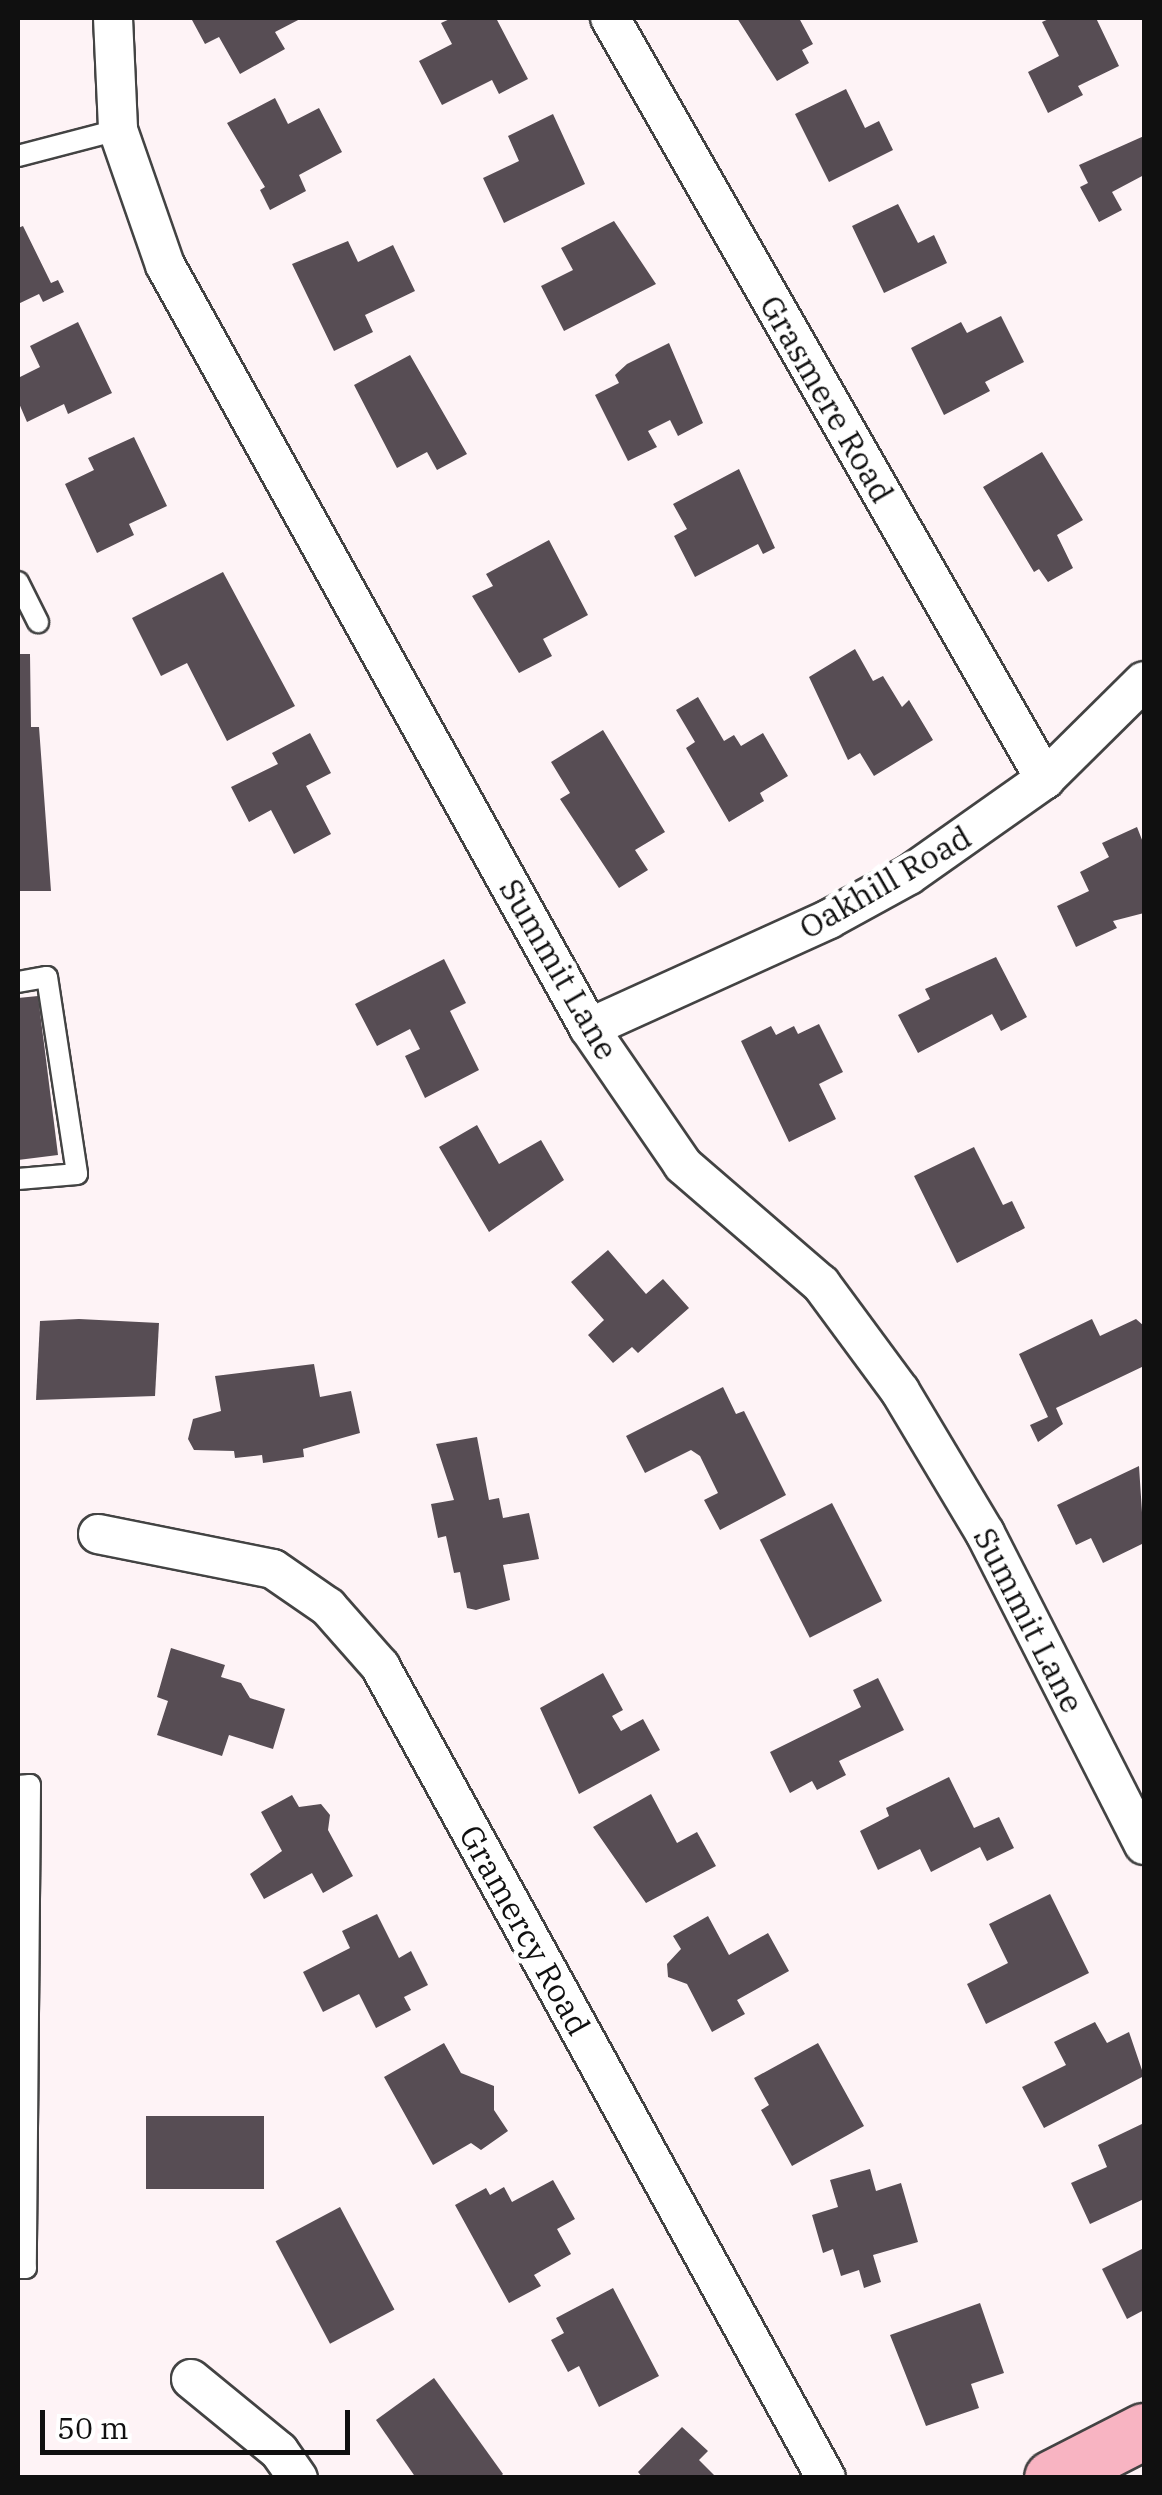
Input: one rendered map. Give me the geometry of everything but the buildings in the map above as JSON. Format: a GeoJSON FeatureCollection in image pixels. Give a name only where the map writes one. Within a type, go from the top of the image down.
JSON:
{"type":"FeatureCollection","features":[{"type":"Feature","properties":{"kind":"main road"},"geometry":{"type":"LineString","coordinates":[[1052,2478],[1144,2431]]}},
{"type":"Feature","properties":{"kind":"street","name":"Summit Lane"},"geometry":{"type":"LineString","coordinates":[[112,18],[118,130],[164,266],[589,1028],[683,1166],[821,1284],[900,1391],[985,1534],[1144,1846]]}},
{"type":"Feature","properties":{"kind":"street","name":"Grasmere Road"},"geometry":{"type":"LineString","coordinates":[[610,18],[1044,779]]}},
{"type":"Feature","properties":{"kind":"street","name":"Oakhill Road"},"geometry":{"type":"LineString","coordinates":[[589,1028],[828,919],[909,875],[1044,779],[1144,681]]}},
{"type":"Feature","properties":{"kind":"street","name":"Gramercy Road"},"geometry":{"type":"LineString","coordinates":[[98,1534],[273,1568],[328,1607],[380,1666],[826,2478]]}},
{"type":"Feature","properties":{"kind":"street"},"geometry":{"type":"LineString","coordinates":[[191,2379],[278,2451],[298,2478]]}},
{"type":"Feature","properties":{"kind":"lane"},"geometry":{"type":"LineString","coordinates":[[18,156],[118,130]]}},
{"type":"Feature","properties":{"kind":"lane"},"geometry":{"type":"LineString","coordinates":[[18,582],[38,622]]}},
{"type":"Feature","properties":{"kind":"lane"},"geometry":{"type":"LineString","coordinates":[[18,982],[47,977],[77,1174],[18,1179]]}},
{"type":"Feature","properties":{"kind":"lane"},"geometry":{"type":"LineString","coordinates":[[18,1786],[30,1786],[22,2117],[26,2268],[18,2268]]}}]}
